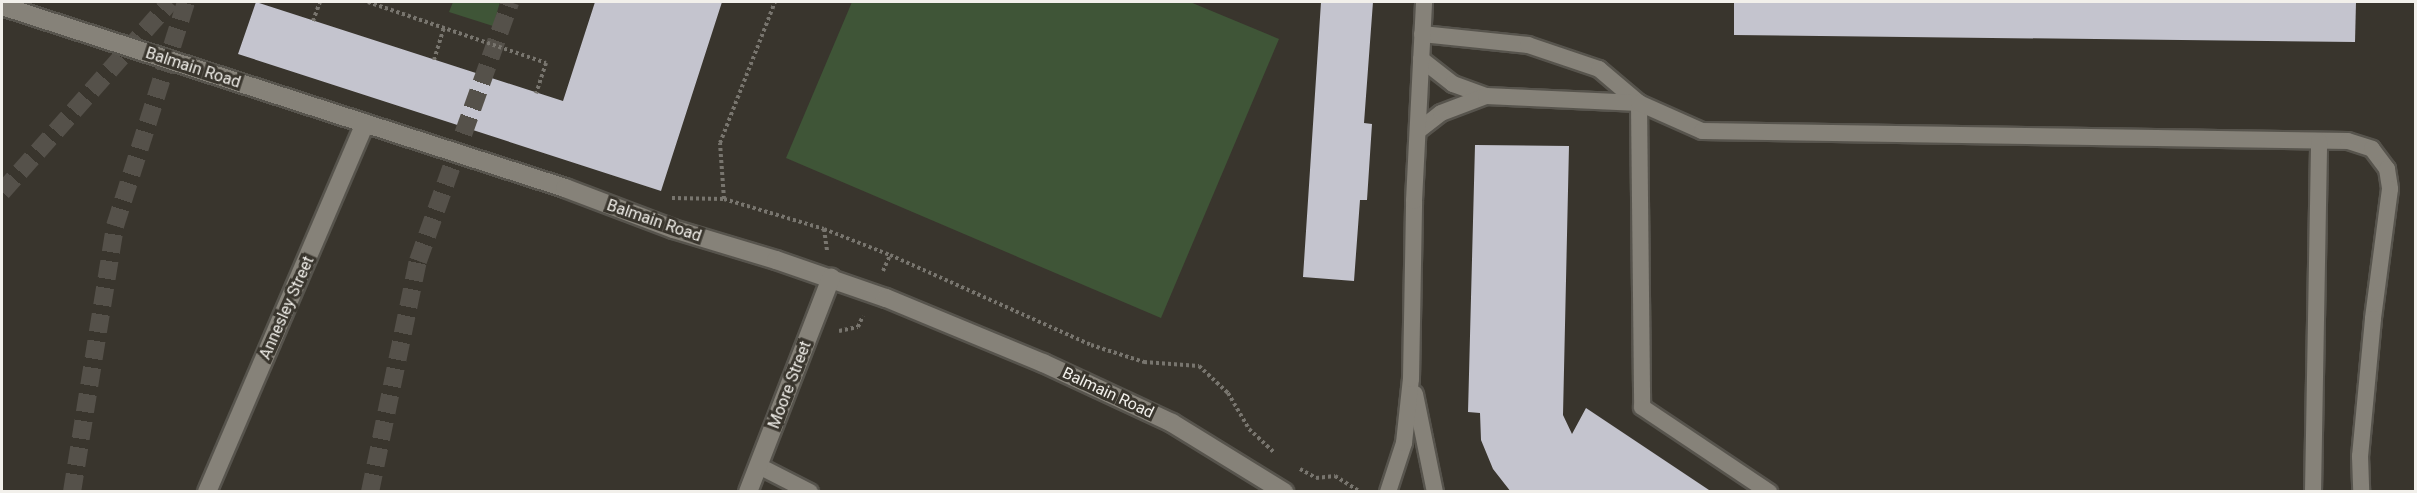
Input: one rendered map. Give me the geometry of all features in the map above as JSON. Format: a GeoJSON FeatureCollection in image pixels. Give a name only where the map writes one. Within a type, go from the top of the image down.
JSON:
{"type":"FeatureCollection","features":[{"type":"Feature","properties":{"kind":"main road","name":"Balmain Road"},"geometry":{"type":"LineString","coordinates":[[2,6],[565,188],[673,230],[831,278],[1005,346],[1155,415],[1221,451],[1284,492]]}},
{"type":"Feature","properties":{"kind":"main road","name":"Annesley Street"},"geometry":{"type":"LineString","coordinates":[[207,492],[365,123]]}},
{"type":"Feature","properties":{"kind":"main road","name":"Moore Street"},"geometry":{"type":"LineString","coordinates":[[748,492],[831,278]]}},
{"type":"Feature","properties":{"kind":"lane"},"geometry":{"type":"LineString","coordinates":[[1388,492],[1404,443],[1411,379],[1424,2]]}},
{"type":"Feature","properties":{"kind":"lane"},"geometry":{"type":"LineString","coordinates":[[1422,34],[1528,45],[1599,69],[1639,103],[1702,131],[2348,141],[2372,149],[2387,169],[2390,189],[2372,331],[2360,456],[2361,492]]}},
{"type":"Feature","properties":{"kind":"lane"},"geometry":{"type":"LineString","coordinates":[[1421,59],[1452,84],[1486,96],[1639,103]]}},
{"type":"Feature","properties":{"kind":"lane"},"geometry":{"type":"LineString","coordinates":[[1418,131],[1441,113],[1486,96]]}},
{"type":"Feature","properties":{"kind":"lane"},"geometry":{"type":"LineString","coordinates":[[1639,103],[1642,407],[1769,492]]}},
{"type":"Feature","properties":{"kind":"lane"},"geometry":{"type":"LineString","coordinates":[[2313,492],[2319,141]]}},
{"type":"Feature","properties":{"kind":"lane"},"geometry":{"type":"LineString","coordinates":[[1411,379],[1435,492]]}},
{"type":"Feature","properties":{"kind":"lane"},"geometry":{"type":"LineString","coordinates":[[759,466],[810,492]]}},
{"type":"Feature","properties":{"kind":"path"},"geometry":{"type":"LineString","coordinates":[[313,21],[320,2]]}},
{"type":"Feature","properties":{"kind":"path"},"geometry":{"type":"LineString","coordinates":[[368,2],[546,63],[536,93]]}},
{"type":"Feature","properties":{"kind":"path"},"geometry":{"type":"LineString","coordinates":[[724,199],[720,143],[775,2]]}},
{"type":"Feature","properties":{"kind":"path"},"geometry":{"type":"LineString","coordinates":[[434,60],[444,28]]}},
{"type":"Feature","properties":{"kind":"path"},"geometry":{"type":"LineString","coordinates":[[666,197],[682,200],[724,199],[824,229],[890,255],[1091,345],[1144,362],[1199,366],[1228,393],[1249,429],[1278,456]]}},
{"type":"Feature","properties":{"kind":"path"},"geometry":{"type":"LineString","coordinates":[[1296,467],[1316,478],[1335,476],[1361,492]]}},
{"type":"Feature","properties":{"kind":"green space"},"geometry":{"type":"Polygon","coordinates":[[[453,2],[500,2],[493,26],[449,12],[453,2]]]}},
{"type":"Feature","properties":{"kind":"green space"},"geometry":{"type":"Polygon","coordinates":[[[852,2],[1190,2],[1279,39],[1161,318],[786,158],[852,2]]]}},
{"type":"Feature","properties":{"kind":"building"},"geometry":{"type":"Polygon","coordinates":[[[256,2],[563,101],[595,2],[722,2],[661,191],[238,54],[256,2]]]}},
{"type":"Feature","properties":{"kind":"building"},"geometry":{"type":"Polygon","coordinates":[[[1321,2],[1373,2],[1364,123],[1372,124],[1367,200],[1360,200],[1354,281],[1303,277],[1321,2]]]}},
{"type":"Feature","properties":{"kind":"building"},"geometry":{"type":"Polygon","coordinates":[[[1734,2],[2356,2],[2355,42],[1734,35],[1734,2]]]}},
{"type":"Feature","properties":{"kind":"building"},"geometry":{"type":"Polygon","coordinates":[[[1475,145],[1569,146],[1563,415],[1572,434],[1586,408],[1712,492],[1511,492],[1493,469],[1481,440],[1480,413],[1468,412],[1475,145]]]}},
{"type":"Feature","properties":{"kind":"tunnel"},"geometry":{"type":"LineString","coordinates":[[2,192],[170,2]]}},
{"type":"Feature","properties":{"kind":"tunnel"},"geometry":{"type":"LineString","coordinates":[[72,492],[115,226],[186,2]]}},
{"type":"Feature","properties":{"kind":"tunnel"},"geometry":{"type":"LineString","coordinates":[[370,492],[418,261],[510,2]]}}]}
